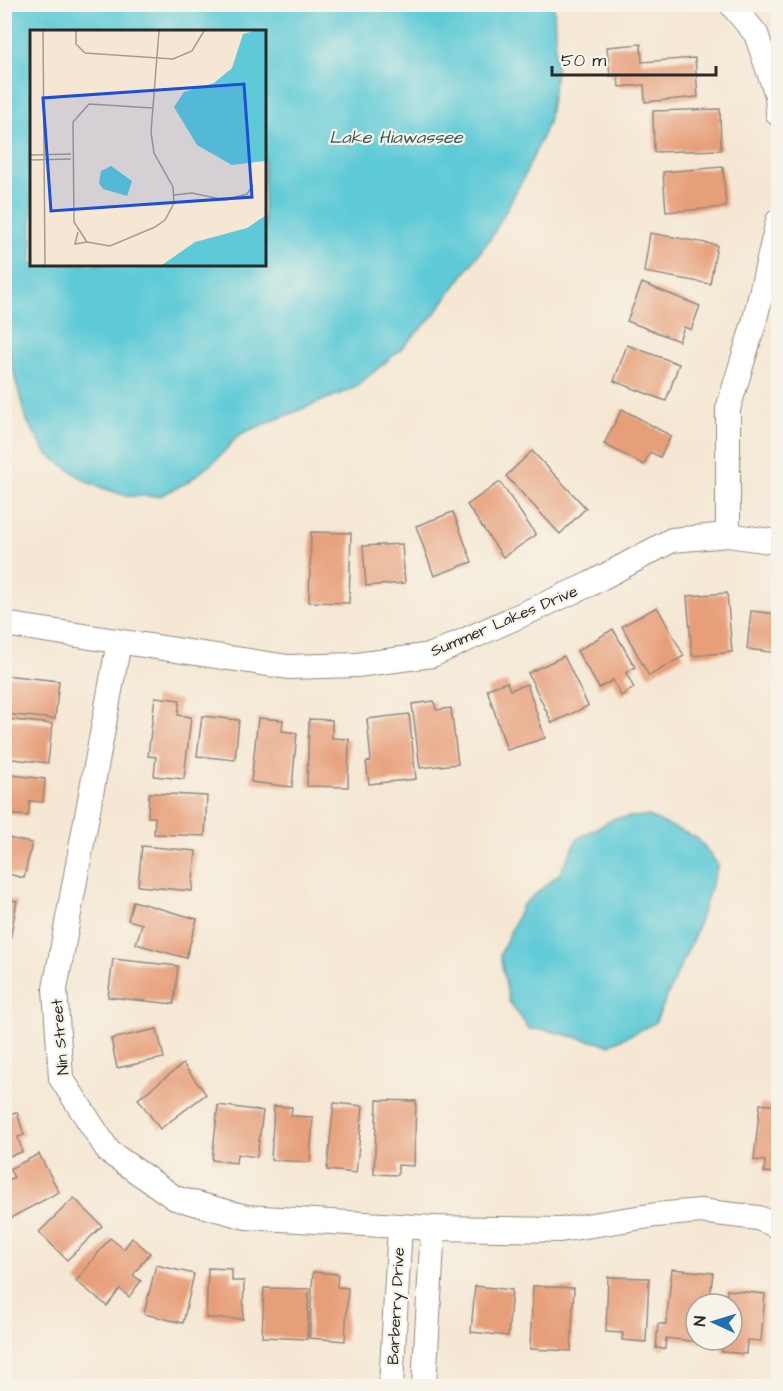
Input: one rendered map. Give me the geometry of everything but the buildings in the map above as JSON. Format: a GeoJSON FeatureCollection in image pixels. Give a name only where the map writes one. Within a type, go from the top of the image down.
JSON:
{"type":"FeatureCollection","features":[{"type":"Feature","properties":{"kind":"street"},"geometry":{"type":"LineString","coordinates":[[731,4],[756,34],[777,94],[778,114]]}},
{"type":"Feature","properties":{"kind":"street"},"geometry":{"type":"LineString","coordinates":[[728,535],[728,409],[754,323],[778,220]]}},
{"type":"Feature","properties":{"kind":"street","name":"Summer Lakes Drive"},"geometry":{"type":"LineString","coordinates":[[4,624],[288,667],[357,665],[432,655],[590,584],[672,540],[728,535],[778,542]]}},
{"type":"Feature","properties":{"kind":"street","name":"Nin Street"},"geometry":{"type":"LineString","coordinates":[[119,642],[55,989],[61,1078],[109,1152],[175,1198],[246,1217],[400,1226]]}},
{"type":"Feature","properties":{"kind":"street"},"geometry":{"type":"LineString","coordinates":[[400,1226],[560,1230],[656,1215],[700,1211],[758,1218],[778,1226]]}},
{"type":"Feature","properties":{"kind":"street","name":"Barberry Drive"},"geometry":{"type":"LineString","coordinates":[[391,1386],[400,1226]]}},
{"type":"Feature","properties":{"kind":"street","name":"Barberry Drive"},"geometry":{"type":"LineString","coordinates":[[424,1386],[433,1228]]}},
{"type":"Feature","properties":{"kind":"water","name":"Lake Hiawassee"},"geometry":{"type":"Polygon","coordinates":[[[4,5],[554,5],[556,71],[548,123],[524,177],[492,236],[433,316],[399,351],[354,388],[240,434],[216,460],[188,482],[160,496],[126,496],[89,483],[47,454],[27,421],[4,331],[4,5]]]}},
{"type":"Feature","properties":{"kind":"water"},"geometry":{"type":"Polygon","coordinates":[[[648,816],[697,838],[718,865],[695,934],[655,1023],[609,1045],[546,1030],[529,1029],[509,1001],[500,955],[522,906],[560,873],[577,839],[615,818],[648,816]]]}}]}
